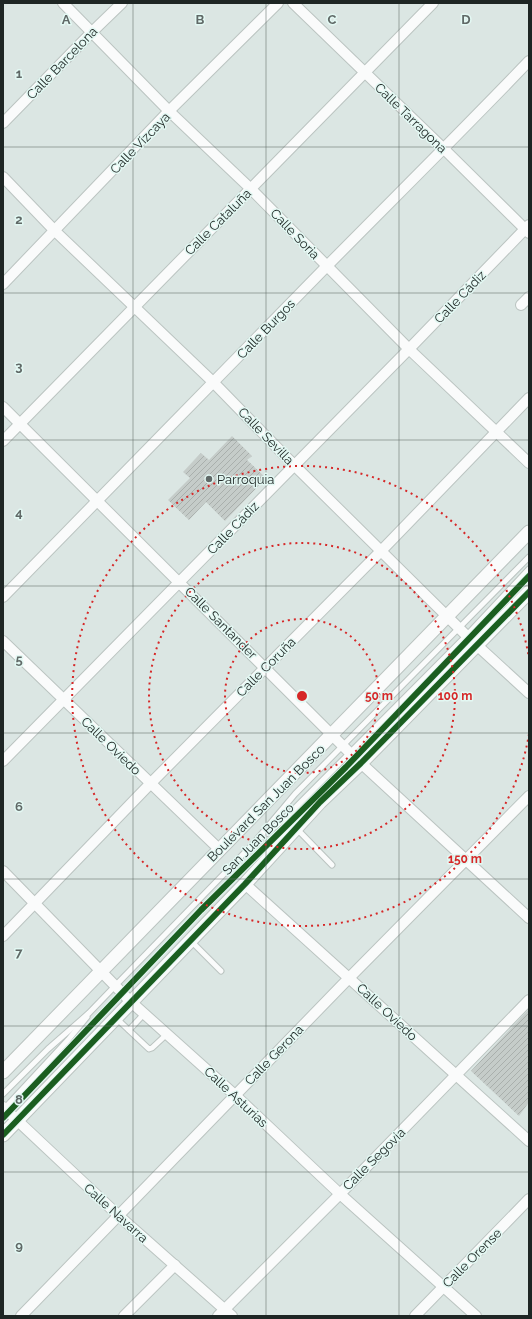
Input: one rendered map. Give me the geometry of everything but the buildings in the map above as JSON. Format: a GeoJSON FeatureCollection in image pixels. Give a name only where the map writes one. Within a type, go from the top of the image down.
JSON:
{"type":"FeatureCollection","features":[{"type":"Feature","properties":{"kind":"street","name":"Calle Soria"},"geometry":{"type":"LineString","coordinates":[[63,3],[169,111],[251,189],[409,349],[529,463]]}},
{"type":"Feature","properties":{"kind":"street","name":"Calle Barcelona"},"geometry":{"type":"LineString","coordinates":[[3,123],[122,3]]}},
{"type":"Feature","properties":{"kind":"street","name":"Calle Vizcaya"},"geometry":{"type":"LineString","coordinates":[[3,284],[169,111],[278,3]]}},
{"type":"Feature","properties":{"kind":"street","name":"Calle Tarragona"},"geometry":{"type":"LineString","coordinates":[[293,3],[364,73],[528,229]]}},
{"type":"Feature","properties":{"kind":"street","name":"Calle Cataluña"},"geometry":{"type":"LineString","coordinates":[[3,441],[433,3]]}},
{"type":"Feature","properties":{"kind":"street","name":"Calle Burgos"},"geometry":{"type":"LineString","coordinates":[[3,597],[326,266],[444,149],[529,61]]}},
{"type":"Feature","properties":{"kind":"street","name":"Calle Sevilla"},"geometry":{"type":"LineString","coordinates":[[3,177],[55,231],[213,382],[294,465],[476,645],[529,694]]}},
{"type":"Feature","properties":{"kind":"street","name":"Calle Cádiz"},"geometry":{"type":"LineString","coordinates":[[3,760],[528,229]]}},
{"type":"Feature","properties":{"kind":"street"},"geometry":{"type":"LineString","coordinates":[[521,306],[529,297]]}},
{"type":"Feature","properties":{"kind":"street","name":"Calle Coruña"},"geometry":{"type":"LineString","coordinates":[[3,936],[529,398]]}},
{"type":"Feature","properties":{"kind":"street","name":"Calle Santander"},"geometry":{"type":"LineString","coordinates":[[3,407],[360,763],[529,918]]}},
{"type":"Feature","properties":{"kind":"street","name":"Boulevard San Juan Bosco"},"geometry":{"type":"LineString","coordinates":[[3,1072],[333,735],[529,532]]}},
{"type":"Feature","properties":{"kind":"street"},"geometry":{"type":"LineString","coordinates":[[3,1135],[130,1001],[245,884],[320,802],[529,592]]}},
{"type":"Feature","properties":{"kind":"street","name":"Calle Oviedo"},"geometry":{"type":"LineString","coordinates":[[3,641],[220,850]]}},
{"type":"Feature","properties":{"kind":"street","name":"Calle Gerona"},"geometry":{"type":"LineString","coordinates":[[21,1316],[349,978],[529,796]]}},
{"type":"Feature","properties":{"kind":"street","name":"Calle Asturias"},"geometry":{"type":"LineString","coordinates":[[3,872],[130,1001],[236,1096],[340,1194],[476,1316]]}},
{"type":"Feature","properties":{"kind":"street","name":"Calle Oviedo"},"geometry":{"type":"LineString","coordinates":[[245,884],[529,1141]]}},
{"type":"Feature","properties":{"kind":"street","name":"Calle Segovia"},"geometry":{"type":"LineString","coordinates":[[225,1314],[529,1000]]}},
{"type":"Feature","properties":{"kind":"street","name":"Calle Navarra"},"geometry":{"type":"LineString","coordinates":[[3,1108],[225,1314]]}},
{"type":"Feature","properties":{"kind":"street","name":"Calle Orense"},"geometry":{"type":"LineString","coordinates":[[415,1316],[529,1199]]}},
{"type":"Feature","properties":{"kind":"street"},"geometry":{"type":"LineString","coordinates":[[124,1316],[175,1266]]}},
{"type":"Feature","properties":{"kind":"lane"},"geometry":{"type":"LineString","coordinates":[[253,844],[282,821],[346,749],[459,627],[529,557]]}},
{"type":"Feature","properties":{"kind":"lane"},"geometry":{"type":"LineString","coordinates":[[3,1094],[116,986],[253,844],[295,794],[346,749],[466,635],[529,569]]}},
{"type":"Feature","properties":{"kind":"lane"},"geometry":{"type":"LineString","coordinates":[[296,828],[332,865]]}},
{"type":"Feature","properties":{"kind":"lane"},"geometry":{"type":"LineString","coordinates":[[190,940],[221,971]]}},
{"type":"Feature","properties":{"kind":"lane"},"geometry":{"type":"LineString","coordinates":[[3,1108],[68,1040],[89,1013]]}},
{"type":"Feature","properties":{"kind":"lane"},"geometry":{"type":"LineString","coordinates":[[129,1030],[144,1014]]}},
{"type":"Feature","properties":{"kind":"lane"},"geometry":{"type":"LineString","coordinates":[[116,1017],[149,1049],[167,1034]]}},
{"type":"Feature","properties":{"kind":"cycle path","name":"San Juan Bosco"},"geometry":{"type":"LineString","coordinates":[[3,1118],[201,910],[346,767],[529,576]]}},
{"type":"Feature","properties":{"kind":"cycle path"},"geometry":{"type":"LineString","coordinates":[[3,1135],[245,884],[320,802],[361,763],[529,592]]}},
{"type":"Feature","properties":{"kind":"place","name":"Parroquia"},"geometry":{"type":"Point","coordinates":[209,479]}}]}
